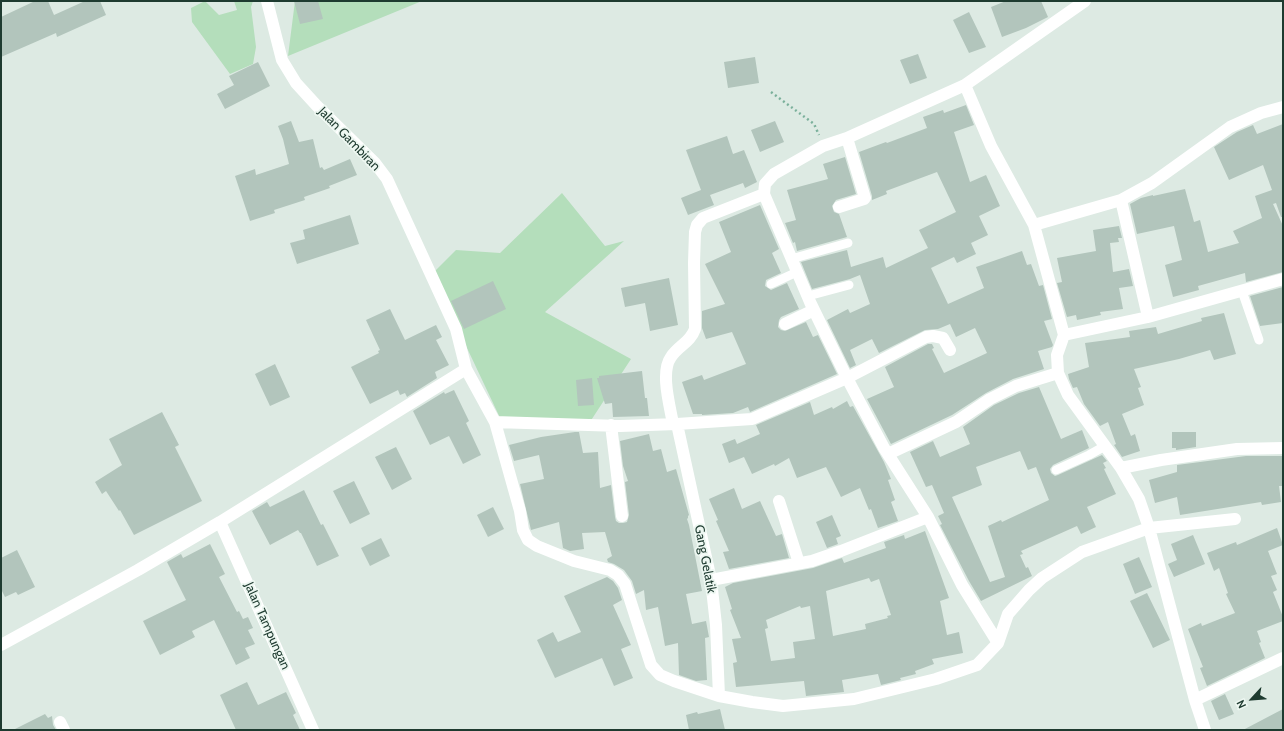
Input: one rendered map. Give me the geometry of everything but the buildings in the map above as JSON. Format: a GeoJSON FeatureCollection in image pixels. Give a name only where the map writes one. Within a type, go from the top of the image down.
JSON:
{"type":"FeatureCollection","features":[{"type":"Feature","properties":{"kind":"street","name":"Jalan Gambiran"},"geometry":{"type":"LineString","coordinates":[[267,1],[282,60],[296,83],[374,163],[387,180],[456,329],[466,369],[495,422],[520,511],[523,530],[528,540],[537,546],[574,561],[602,567],[618,575],[625,584],[651,664],[660,675],[719,696]]}},
{"type":"Feature","properties":{"kind":"street"},"geometry":{"type":"LineString","coordinates":[[998,643],[962,586],[928,517],[888,454],[847,378],[814,310],[764,194],[765,184],[774,174],[823,146],[847,138],[965,85],[1085,1]]}},
{"type":"Feature","properties":{"kind":"street"},"geometry":{"type":"LineString","coordinates":[[965,85],[991,146],[1034,225],[1064,335],[1057,355],[1058,373],[1068,395],[1121,468],[1140,499],[1195,700],[1205,730]]}},
{"type":"Feature","properties":{"kind":"street"},"geometry":{"type":"LineString","coordinates":[[1034,225],[1121,200],[1152,183],[1230,127],[1261,113],[1283,107]]}},
{"type":"Feature","properties":{"kind":"street"},"geometry":{"type":"LineString","coordinates":[[839,207],[865,198],[847,138]]}},
{"type":"Feature","properties":{"kind":"street","name":"Gang Gelatik"},"geometry":{"type":"LineString","coordinates":[[719,696],[716,625],[711,580],[665,376],[667,363],[692,336],[695,328],[694,263],[695,232],[697,225],[703,218],[764,194]]}},
{"type":"Feature","properties":{"kind":"street"},"geometry":{"type":"LineString","coordinates":[[1121,200],[1148,316]]}},
{"type":"Feature","properties":{"kind":"street"},"geometry":{"type":"LineString","coordinates":[[1064,335],[1148,316],[1283,279]]}},
{"type":"Feature","properties":{"kind":"street"},"geometry":{"type":"LineString","coordinates":[[785,324],[814,310]]}},
{"type":"Feature","properties":{"kind":"street"},"geometry":{"type":"LineString","coordinates":[[495,422],[588,426],[675,424],[752,419],[847,378],[926,337],[933,336],[943,338],[950,350]]}},
{"type":"Feature","properties":{"kind":"street"},"geometry":{"type":"LineString","coordinates":[[1,646],[138,570],[220,522],[466,369]]}},
{"type":"Feature","properties":{"kind":"street"},"geometry":{"type":"LineString","coordinates":[[888,454],[956,422],[990,399],[1016,386],[1058,373]]}},
{"type":"Feature","properties":{"kind":"street"},"geometry":{"type":"LineString","coordinates":[[611,425],[622,516]]}},
{"type":"Feature","properties":{"kind":"street"},"geometry":{"type":"LineString","coordinates":[[1121,468],[1161,460],[1237,449],[1283,448]]}},
{"type":"Feature","properties":{"kind":"street"},"geometry":{"type":"LineString","coordinates":[[779,501],[799,563]]}},
{"type":"Feature","properties":{"kind":"street"},"geometry":{"type":"LineString","coordinates":[[711,580],[799,563],[841,551],[928,517]]}},
{"type":"Feature","properties":{"kind":"street"},"geometry":{"type":"LineString","coordinates":[[719,696],[783,706],[854,700],[936,679],[977,665],[998,643],[1008,614],[1029,590],[1042,578],[1082,552],[1149,528],[1235,519]]}},
{"type":"Feature","properties":{"kind":"street","name":"Jalan Tampungan"},"geometry":{"type":"LineString","coordinates":[[220,522],[313,730]]}},
{"type":"Feature","properties":{"kind":"street"},"geometry":{"type":"LineString","coordinates":[[1195,700],[1283,658]]}},
{"type":"Feature","properties":{"kind":"lane"},"geometry":{"type":"LineString","coordinates":[[792,259],[848,243]]}},
{"type":"Feature","properties":{"kind":"lane"},"geometry":{"type":"LineString","coordinates":[[771,284],[797,272]]}},
{"type":"Feature","properties":{"kind":"lane"},"geometry":{"type":"LineString","coordinates":[[808,296],[849,286]]}},
{"type":"Feature","properties":{"kind":"lane"},"geometry":{"type":"LineString","coordinates":[[1242,291],[1259,340]]}},
{"type":"Feature","properties":{"kind":"lane"},"geometry":{"type":"LineString","coordinates":[[1056,470],[1105,446]]}},
{"type":"Feature","properties":{"kind":"path"},"geometry":{"type":"LineString","coordinates":[[771,92],[814,124],[823,146]]}},
{"type":"Feature","properties":{"kind":"green space"},"geometry":{"type":"Polygon","coordinates":[[[205,1],[219,15],[237,10],[234,1],[253,1],[251,7],[256,47],[253,64],[230,74],[192,22],[191,8],[205,1]]]}},
{"type":"Feature","properties":{"kind":"green space"},"geometry":{"type":"Polygon","coordinates":[[[295,1],[422,1],[288,56],[295,1]]]}},
{"type":"Feature","properties":{"kind":"green space"},"geometry":{"type":"Polygon","coordinates":[[[562,193],[605,246],[624,241],[545,312],[631,359],[588,425],[502,422],[432,274],[456,250],[500,253],[562,193]]]}}]}
